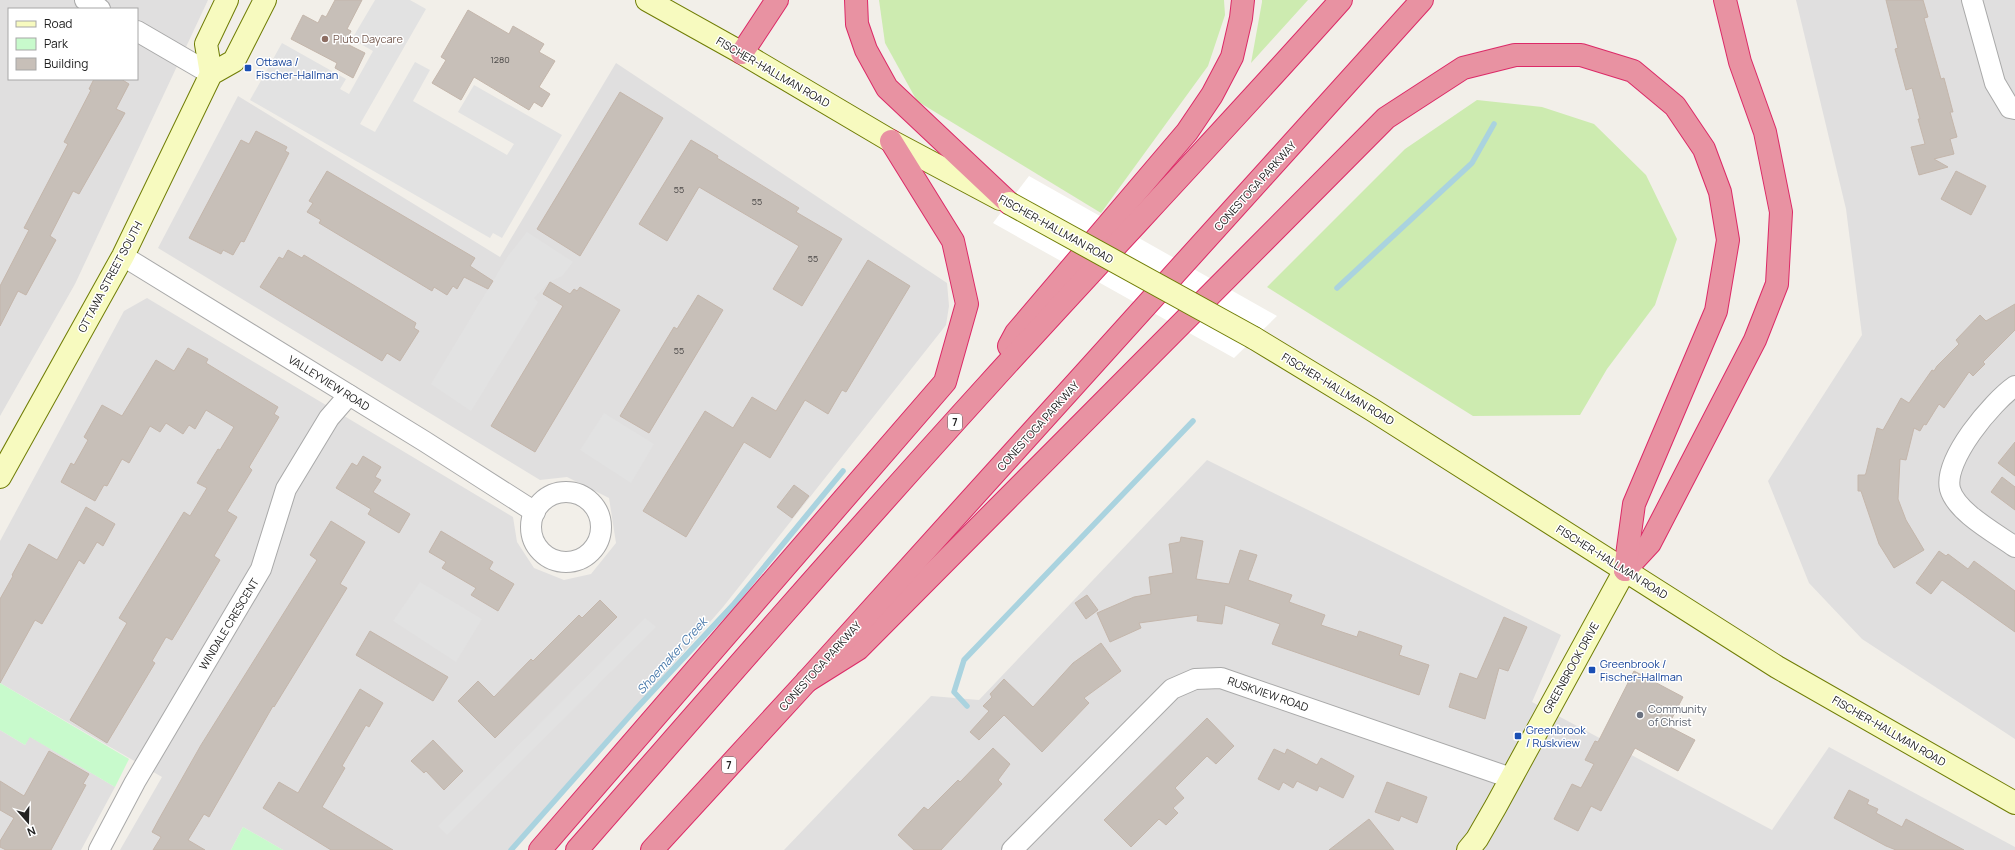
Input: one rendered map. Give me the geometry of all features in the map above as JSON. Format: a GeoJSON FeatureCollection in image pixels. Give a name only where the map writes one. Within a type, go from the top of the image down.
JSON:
{"type":"FeatureCollection","features":[{"type":"Feature","properties":{"kind":"highway"},"geometry":{"type":"LineString","coordinates":[[742,53],[777,0]]}},
{"type":"Feature","properties":{"kind":"highway"},"geometry":{"type":"LineString","coordinates":[[856,0],[857,24],[866,50],[887,88],[1008,203]]}},
{"type":"Feature","properties":{"kind":"highway"},"geometry":{"type":"LineString","coordinates":[[988,385],[1016,334],[1187,132],[1212,96],[1232,57],[1241,18],[1243,0]]}},
{"type":"Feature","properties":{"kind":"highway","name":"7"},"geometry":{"type":"LineString","coordinates":[[577,850],[742,660],[988,385],[1214,142],[1342,0]]}},
{"type":"Feature","properties":{"kind":"highway","name":"CONESTOGA PARKWAY"},"geometry":{"type":"LineString","coordinates":[[652,850],[807,681],[1422,0]]}},
{"type":"Feature","properties":{"kind":"highway"},"geometry":{"type":"LineString","coordinates":[[1625,570],[1650,544],[1755,340],[1777,284],[1781,212],[1766,132],[1740,62],[1725,0]]}},
{"type":"Feature","properties":{"kind":"highway"},"geometry":{"type":"LineString","coordinates":[[807,681],[858,649],[1386,118],[1463,68],[1515,55],[1581,55],[1633,71],[1675,106],[1704,150],[1720,192],[1728,240],[1716,311],[1634,504],[1625,570]]}},
{"type":"Feature","properties":{"kind":"highway"},"geometry":{"type":"LineString","coordinates":[[540,850],[944,382],[967,304],[953,241],[891,141]]}},
{"type":"Feature","properties":{"kind":"main road"},"geometry":{"type":"LineString","coordinates":[[227,0],[206,44],[211,74],[234,61],[265,0]]}},
{"type":"Feature","properties":{"kind":"main road","name":"FISCHER-HALLMAN ROAD"},"geometry":{"type":"LineString","coordinates":[[647,0],[723,42],[891,141],[1008,203],[1254,338],[1372,409],[1777,667],[2015,803]]}},
{"type":"Feature","properties":{"kind":"main road","name":"OTTAWA STREET SOUTH"},"geometry":{"type":"LineString","coordinates":[[0,477],[123,256],[211,74]]}},
{"type":"Feature","properties":{"kind":"main road","name":"GREENBROOK DRIVE"},"geometry":{"type":"LineString","coordinates":[[1468,850],[1477,839],[1625,570]]}},
{"type":"Feature","properties":{"kind":"street"},"geometry":{"type":"LineString","coordinates":[[84,0],[98,8]]}},
{"type":"Feature","properties":{"kind":"street"},"geometry":{"type":"LineString","coordinates":[[1972,0],[1995,83],[2010,108],[2015,109]]}},
{"type":"Feature","properties":{"kind":"street"},"geometry":{"type":"LineString","coordinates":[[138,32],[211,74]]}},
{"type":"Feature","properties":{"kind":"street","name":"VALLEYVIEW ROAD"},"geometry":{"type":"LineString","coordinates":[[123,256],[349,395],[535,512]]}},
{"type":"Feature","properties":{"kind":"street"},"geometry":{"type":"LineString","coordinates":[[2015,386],[1988,410],[1956,459],[1950,475],[1950,489],[1959,505],[2015,547]]}},
{"type":"Feature","properties":{"kind":"street","name":"WINDALE CRESCENT"},"geometry":{"type":"LineString","coordinates":[[99,850],[135,782],[261,569],[286,489],[329,418],[349,395]]}},
{"type":"Feature","properties":{"kind":"street","name":"RUSKVIEW ROAD"},"geometry":{"type":"LineString","coordinates":[[1012,850],[1172,689],[1195,679],[1221,678],[1511,778]]}},
{"type":"Feature","properties":{"kind":"shaded area"},"geometry":{"type":"Polygon","coordinates":[[[0,0],[208,0],[75,284],[0,416],[0,0]]]}},
{"type":"Feature","properties":{"kind":"shaded area"},"geometry":{"type":"Polygon","coordinates":[[[375,0],[410,0],[426,9],[360,124],[375,132],[415,62],[430,70],[413,101],[507,155],[514,144],[458,112],[474,85],[562,135],[502,238],[493,233],[490,238],[250,100],[282,43],[346,79],[340,89],[349,94],[373,51],[352,39],[375,0]]]}},
{"type":"Feature","properties":{"kind":"shaded area"},"geometry":{"type":"Polygon","coordinates":[[[1796,0],[2015,0],[2015,739],[1862,639],[1809,583],[1768,481],[1862,335],[1846,209],[1796,0]]]}},
{"type":"Feature","properties":{"kind":"shaded area"},"geometry":{"type":"Polygon","coordinates":[[[616,63],[947,283],[949,306],[946,325],[723,607],[512,850],[283,850],[243,827],[231,850],[120,850],[162,777],[0,683],[0,541],[124,311],[147,298],[513,517],[517,542],[534,568],[564,580],[591,574],[616,543],[609,498],[567,477],[540,480],[158,248],[238,96],[500,257],[616,63]]]}},
{"type":"Feature","properties":{"kind":"shaded area"},"geometry":{"type":"Polygon","coordinates":[[[527,232],[573,262],[562,276],[549,282],[534,298],[538,302],[471,411],[431,384],[508,256],[527,232]]]}},
{"type":"Feature","properties":{"kind":"shaded area"},"geometry":{"type":"Polygon","coordinates":[[[604,413],[654,444],[631,483],[580,450],[604,413]]]}},
{"type":"Feature","properties":{"kind":"shaded area"},"geometry":{"type":"Polygon","coordinates":[[[1207,460],[1561,635],[1532,702],[1772,830],[1829,747],[2015,847],[2015,850],[784,850],[931,696],[979,700],[1207,460]]]}},
{"type":"Feature","properties":{"kind":"shaded area"},"geometry":{"type":"Polygon","coordinates":[[[420,582],[482,619],[456,662],[393,621],[420,582]]]}},
{"type":"Feature","properties":{"kind":"shaded area"},"geometry":{"type":"Polygon","coordinates":[[[645,618],[656,627],[447,835],[438,826],[645,618]]]}},
{"type":"Feature","properties":{"kind":"shaded area"},"geometry":{"type":"Polygon","coordinates":[[[0,730],[25,745],[29,736],[115,787],[81,850],[0,850],[0,730]]]}},
{"type":"Feature","properties":{"kind":"green space"},"geometry":{"type":"Polygon","coordinates":[[[879,0],[1224,0],[1225,15],[1208,66],[1101,213],[917,101],[885,43],[879,0]]]}},
{"type":"Feature","properties":{"kind":"green space"},"geometry":{"type":"Polygon","coordinates":[[[1262,0],[1308,0],[1251,63],[1262,2],[1262,0]]]}},
{"type":"Feature","properties":{"kind":"green space"},"geometry":{"type":"Polygon","coordinates":[[[1477,100],[1542,107],[1594,124],[1646,175],[1677,239],[1655,305],[1607,369],[1580,415],[1473,416],[1267,287],[1405,149],[1477,100]]]}},
{"type":"Feature","properties":{"kind":"green space"},"geometry":{"type":"Polygon","coordinates":[[[0,683],[129,759],[115,787],[30,737],[25,745],[0,730],[0,683]]]}},
{"type":"Feature","properties":{"kind":"green space"},"geometry":{"type":"Polygon","coordinates":[[[243,827],[283,850],[231,850],[243,827]]]}},
{"type":"Feature","properties":{"kind":"pier"},"geometry":{"type":"Polygon","coordinates":[[[1029,176],[1277,316],[1234,358],[993,223],[1029,176]]]}},
{"type":"Feature","properties":{"kind":"building"},"geometry":{"type":"Polygon","coordinates":[[[335,0],[362,0],[347,29],[351,31],[345,43],[365,53],[353,78],[335,68],[337,63],[291,39],[303,15],[318,23],[322,15],[326,17],[335,0]]]}},
{"type":"Feature","properties":{"kind":"building"},"geometry":{"type":"Polygon","coordinates":[[[1886,0],[1923,0],[1928,17],[1924,18],[1941,79],[1944,78],[1953,112],[1950,112],[1957,137],[1950,139],[1954,154],[1934,159],[1948,167],[1919,175],[1911,147],[1925,144],[1912,88],[1906,90],[1895,49],[1898,48],[1886,0]]]}},
{"type":"Feature","properties":{"kind":"building"},"geometry":{"type":"Polygon","coordinates":[[[468,10],[509,34],[513,26],[544,44],[539,52],[555,61],[539,87],[550,94],[542,107],[534,102],[529,110],[474,77],[461,100],[432,83],[446,60],[441,57],[468,10]]]}},
{"type":"Feature","properties":{"kind":"building"},"geometry":{"type":"Polygon","coordinates":[[[94,80],[123,80],[129,84],[116,109],[125,113],[79,194],[73,191],[50,236],[56,240],[26,295],[18,291],[0,326],[0,286],[29,230],[24,228],[68,144],[64,142],[91,90],[89,89],[94,80]]]}},
{"type":"Feature","properties":{"kind":"building"},"geometry":{"type":"Polygon","coordinates":[[[620,92],[663,118],[580,256],[537,229],[620,92]]]}},
{"type":"Feature","properties":{"kind":"building"},"geometry":{"type":"Polygon","coordinates":[[[256,131],[287,147],[285,151],[289,153],[244,242],[241,241],[233,255],[223,250],[221,254],[189,238],[241,140],[249,144],[256,131]]]}},
{"type":"Feature","properties":{"kind":"building"},"geometry":{"type":"Polygon","coordinates":[[[691,140],[718,156],[717,158],[799,208],[796,212],[842,239],[802,306],[773,289],[799,246],[699,187],[667,241],[639,224],[691,140]]]}},
{"type":"Feature","properties":{"kind":"building"},"geometry":{"type":"Polygon","coordinates":[[[327,171],[475,258],[470,266],[493,281],[488,289],[464,277],[457,289],[453,286],[447,295],[434,287],[432,291],[319,223],[321,220],[307,212],[313,203],[309,201],[327,171]]]}},
{"type":"Feature","properties":{"kind":"building"},"geometry":{"type":"Polygon","coordinates":[[[1956,171],[1986,186],[1971,215],[1941,199],[1956,171]]]}},
{"type":"Feature","properties":{"kind":"building"},"geometry":{"type":"Polygon","coordinates":[[[288,250],[302,258],[304,255],[416,323],[414,328],[419,331],[400,361],[387,353],[382,361],[260,287],[279,257],[283,259],[288,250]]]}},
{"type":"Feature","properties":{"kind":"building"},"geometry":{"type":"Polygon","coordinates":[[[868,260],[910,286],[846,392],[842,390],[828,414],[805,400],[770,458],[744,442],[686,537],[643,511],[705,411],[733,428],[752,397],[776,411],[868,260]]]}},
{"type":"Feature","properties":{"kind":"building"},"geometry":{"type":"Polygon","coordinates":[[[550,282],[570,294],[574,289],[577,291],[580,287],[620,310],[535,452],[491,426],[563,306],[543,294],[550,282]]]}},
{"type":"Feature","properties":{"kind":"building"},"geometry":{"type":"Polygon","coordinates":[[[698,295],[723,310],[649,433],[620,416],[674,327],[677,329],[698,295]]]}},
{"type":"Feature","properties":{"kind":"building"},"geometry":{"type":"Polygon","coordinates":[[[2015,304],[2015,330],[1983,362],[1985,364],[1973,376],[1969,372],[1944,408],[1939,404],[1926,425],[1924,424],[1920,431],[1914,428],[1906,460],[1900,459],[1898,499],[1906,520],[1924,550],[1894,568],[1879,544],[1861,491],[1858,491],[1858,475],[1865,475],[1866,473],[1877,428],[1883,430],[1901,398],[1909,403],[1932,370],[1934,371],[1959,344],[1956,340],[1980,315],[1986,321],[2015,304]]]}},
{"type":"Feature","properties":{"kind":"building"},"geometry":{"type":"Polygon","coordinates":[[[188,348],[208,359],[206,363],[278,407],[274,414],[279,417],[249,467],[252,470],[227,511],[237,517],[214,556],[220,560],[172,640],[166,637],[152,661],[155,663],[107,743],[70,720],[127,623],[119,618],[184,512],[190,516],[207,488],[197,483],[218,449],[220,450],[234,427],[206,410],[195,429],[189,425],[183,434],[166,423],[160,432],[150,426],[129,463],[122,459],[107,486],[104,485],[95,501],[61,482],[71,463],[74,465],[88,440],[84,437],[102,405],[122,416],[156,360],[174,371],[188,348]]]}},
{"type":"Feature","properties":{"kind":"building"},"geometry":{"type":"Polygon","coordinates":[[[2015,442],[2015,476],[1998,463],[2015,442]]]}},
{"type":"Feature","properties":{"kind":"building"},"geometry":{"type":"Polygon","coordinates":[[[363,456],[381,467],[375,477],[381,480],[373,492],[410,514],[399,533],[368,514],[371,509],[336,488],[352,463],[357,466],[363,456]]]}},
{"type":"Feature","properties":{"kind":"building"},"geometry":{"type":"Polygon","coordinates":[[[2002,477],[2015,487],[2015,510],[1991,492],[2002,477]]]}},
{"type":"Feature","properties":{"kind":"building"},"geometry":{"type":"Polygon","coordinates":[[[794,485],[809,496],[792,518],[777,507],[794,485]]]}},
{"type":"Feature","properties":{"kind":"building"},"geometry":{"type":"Polygon","coordinates":[[[86,507],[115,524],[103,546],[97,542],[84,564],[79,560],[42,624],[35,620],[0,683],[0,599],[29,544],[57,560],[86,507]]]}},
{"type":"Feature","properties":{"kind":"building"},"geometry":{"type":"Polygon","coordinates":[[[331,521],[365,542],[340,584],[347,588],[274,707],[273,706],[209,817],[204,814],[188,840],[205,850],[153,850],[161,837],[152,832],[159,819],[201,745],[317,560],[310,555],[331,521]]]}},
{"type":"Feature","properties":{"kind":"building"},"geometry":{"type":"Polygon","coordinates":[[[441,531],[493,562],[489,569],[514,584],[498,611],[471,595],[476,588],[442,568],[446,562],[429,552],[441,531]]]}},
{"type":"Feature","properties":{"kind":"building"},"geometry":{"type":"Polygon","coordinates":[[[1181,537],[1203,541],[1196,579],[1229,584],[1240,550],[1257,555],[1248,580],[1292,595],[1289,602],[1325,615],[1321,625],[1357,637],[1359,631],[1402,646],[1399,655],[1429,665],[1419,695],[1272,644],[1280,624],[1225,605],[1222,624],[1197,621],[1198,615],[1139,623],[1141,628],[1110,642],[1097,613],[1134,597],[1151,594],[1149,577],[1173,573],[1169,544],[1180,542],[1181,537]]]}},
{"type":"Feature","properties":{"kind":"building"},"geometry":{"type":"Polygon","coordinates":[[[1939,551],[1946,556],[1948,554],[1968,569],[1974,561],[2015,591],[2015,632],[1942,580],[1931,594],[1916,583],[1939,551]]]}},
{"type":"Feature","properties":{"kind":"building"},"geometry":{"type":"Polygon","coordinates":[[[1087,595],[1098,610],[1086,619],[1075,603],[1087,595]]]}},
{"type":"Feature","properties":{"kind":"building"},"geometry":{"type":"Polygon","coordinates":[[[600,600],[617,617],[495,738],[458,701],[478,681],[494,697],[531,659],[533,661],[579,615],[582,618],[600,600]]]}},
{"type":"Feature","properties":{"kind":"building"},"geometry":{"type":"Polygon","coordinates":[[[1504,617],[1527,627],[1508,671],[1499,668],[1485,719],[1449,707],[1460,673],[1477,679],[1504,617]]]}},
{"type":"Feature","properties":{"kind":"building"},"geometry":{"type":"Polygon","coordinates":[[[370,631],[448,677],[433,701],[356,655],[370,631]]]}},
{"type":"Feature","properties":{"kind":"building"},"geometry":{"type":"Polygon","coordinates":[[[1101,643],[1121,671],[1084,698],[1089,703],[1042,752],[1004,715],[979,740],[970,732],[989,711],[983,706],[992,697],[990,694],[1004,679],[1033,707],[1073,663],[1101,643]]]}},
{"type":"Feature","properties":{"kind":"building"},"geometry":{"type":"Polygon","coordinates":[[[1634,671],[1683,697],[1668,726],[1695,740],[1678,771],[1635,748],[1601,811],[1591,806],[1578,831],[1554,819],[1572,784],[1581,788],[1594,764],[1585,760],[1595,741],[1598,742],[1634,671]]]}},
{"type":"Feature","properties":{"kind":"building"},"geometry":{"type":"Polygon","coordinates":[[[360,689],[383,703],[369,727],[366,725],[342,766],[345,768],[322,807],[393,850],[331,850],[263,808],[279,782],[298,793],[360,689]]]}},
{"type":"Feature","properties":{"kind":"building"},"geometry":{"type":"Polygon","coordinates":[[[1207,718],[1234,746],[1216,764],[1207,756],[1175,788],[1184,798],[1173,808],[1178,813],[1166,825],[1159,819],[1131,847],[1104,820],[1207,718]]]}},
{"type":"Feature","properties":{"kind":"building"},"geometry":{"type":"Polygon","coordinates":[[[433,740],[463,771],[444,790],[426,771],[424,773],[411,761],[433,740]]]}},
{"type":"Feature","properties":{"kind":"building"},"geometry":{"type":"Polygon","coordinates":[[[993,748],[1010,764],[998,780],[1002,784],[941,850],[914,850],[898,835],[924,807],[928,810],[958,780],[960,782],[993,748]]]}},
{"type":"Feature","properties":{"kind":"building"},"geometry":{"type":"Polygon","coordinates":[[[1274,749],[1285,754],[1287,749],[1317,765],[1321,758],[1354,776],[1343,798],[1319,786],[1317,791],[1297,781],[1293,788],[1283,782],[1279,790],[1258,779],[1274,749]]]}},
{"type":"Feature","properties":{"kind":"building"},"geometry":{"type":"Polygon","coordinates":[[[49,751],[89,774],[83,784],[86,785],[51,850],[6,850],[0,847],[0,841],[14,818],[0,810],[0,781],[24,796],[49,751]]]}},
{"type":"Feature","properties":{"kind":"building"},"geometry":{"type":"Polygon","coordinates":[[[1387,782],[1427,797],[1417,823],[1401,816],[1399,821],[1375,812],[1387,782]]]}},
{"type":"Feature","properties":{"kind":"building"},"geometry":{"type":"Polygon","coordinates":[[[1849,790],[1869,800],[1867,804],[1878,809],[1876,813],[1902,827],[1906,819],[1964,850],[1896,850],[1886,846],[1834,818],[1849,790]]]}},
{"type":"Feature","properties":{"kind":"building"},"geometry":{"type":"Polygon","coordinates":[[[1369,819],[1394,850],[1329,850],[1369,819]]]}},
{"type":"Feature","properties":{"kind":"waterway"},"geometry":{"type":"LineString","coordinates":[[1337,288],[1472,163],[1494,124]]}},
{"type":"Feature","properties":{"kind":"waterway"},"geometry":{"type":"LineString","coordinates":[[967,706],[954,692],[964,660],[1193,421]]}},
{"type":"Feature","properties":{"kind":"waterway","name":"Shoemaker Creek"},"geometry":{"type":"LineString","coordinates":[[511,850],[635,710],[733,605],[843,471]]}},
{"type":"Feature","properties":{"kind":"place","name":"Pluto Daycare"},"geometry":{"type":"Point","coordinates":[325,39]}},
{"type":"Feature","properties":{"kind":"place","name":"Ottawa / Fischer-Hallman"},"geometry":{"type":"Point","coordinates":[248,68]}},
{"type":"Feature","properties":{"kind":"place","name":"Greenbrook / Fischer-Hallman"},"geometry":{"type":"Point","coordinates":[1592,670]}},
{"type":"Feature","properties":{"kind":"place","name":"Community of Christ"},"geometry":{"type":"Point","coordinates":[1640,715]}},
{"type":"Feature","properties":{"kind":"place","name":"Greenbrook / Ruskview"},"geometry":{"type":"Point","coordinates":[1518,736]}}]}
